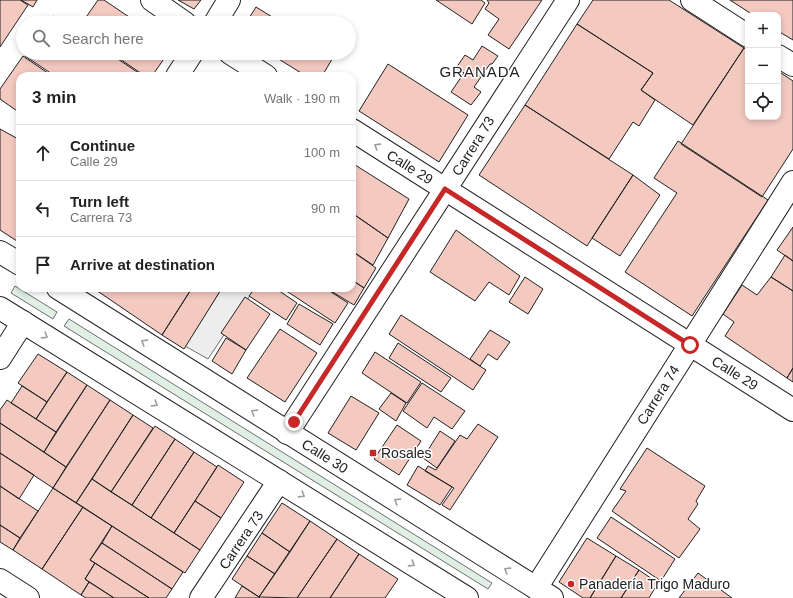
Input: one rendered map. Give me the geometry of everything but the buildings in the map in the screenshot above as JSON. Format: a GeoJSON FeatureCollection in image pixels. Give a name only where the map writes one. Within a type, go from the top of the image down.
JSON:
{"type":"FeatureCollection","features":[{"type":"Feature","properties":{"kind":"street"},"geometry":{"type":"LineString","coordinates":[[152,0],[175,16]]}},
{"type":"Feature","properties":{"kind":"street"},"geometry":{"type":"LineString","coordinates":[[219,16],[229,0]]}},
{"type":"Feature","properties":{"kind":"street","name":"Carrera 73"},"geometry":{"type":"LineString","coordinates":[[287,433],[568,0]]}},
{"type":"Feature","properties":{"kind":"street"},"geometry":{"type":"LineString","coordinates":[[692,0],[745,34]]}},
{"type":"Feature","properties":{"kind":"street"},"geometry":{"type":"LineString","coordinates":[[781,58],[793,65]]}},
{"type":"Feature","properties":{"kind":"street"},"geometry":{"type":"LineString","coordinates":[[180,72],[187,60]]}},
{"type":"Feature","properties":{"kind":"street"},"geometry":{"type":"LineString","coordinates":[[194,72],[201,60]]}},
{"type":"Feature","properties":{"kind":"street"},"geometry":{"type":"LineString","coordinates":[[241,60],[260,72]]}},
{"type":"Feature","properties":{"kind":"street","name":"Calle 29"},"geometry":{"type":"LineString","coordinates":[[356,133],[793,410]]}},
{"type":"Feature","properties":{"kind":"street","name":"Carrera 74"},"geometry":{"type":"LineString","coordinates":[[544,593],[690,345],[793,182]]}},
{"type":"Feature","properties":{"kind":"street"},"geometry":{"type":"LineString","coordinates":[[0,252],[16,262]]}},
{"type":"Feature","properties":{"kind":"street","name":"Calle 30"},"geometry":{"type":"LineString","coordinates":[[64,292],[544,593]]}},
{"type":"Feature","properties":{"kind":"street"},"geometry":{"type":"LineString","coordinates":[[0,308],[467,598]]}},
{"type":"Feature","properties":{"kind":"street"},"geometry":{"type":"LineString","coordinates":[[0,358],[23,322]]}},
{"type":"Feature","properties":{"kind":"street","name":"Carrera 73"},"geometry":{"type":"LineString","coordinates":[[202,598],[279,481]]}},
{"type":"Feature","properties":{"kind":"street"},"geometry":{"type":"LineString","coordinates":[[0,580],[28,598]]}},
{"type":"Feature","properties":{"kind":"green space"},"geometry":{"type":"Polygon","coordinates":[[[15,286],[16,292],[25,292],[57,312],[53,319],[11,293],[15,286]]]}},
{"type":"Feature","properties":{"kind":"green space"},"geometry":{"type":"Polygon","coordinates":[[[69,319],[492,583],[488,589],[64,326],[69,319]]]}},
{"type":"Feature","properties":{"kind":"shaded area"},"geometry":{"type":"Polygon","coordinates":[[[219,292],[252,292],[208,359],[185,346],[219,292]]]}},
{"type":"Feature","properties":{"kind":"place","name":"Rosales"},"geometry":{"type":"Point","coordinates":[373,453]}},
{"type":"Feature","properties":{"kind":"place","name":"Panadería Trigo Maduro"},"geometry":{"type":"Point","coordinates":[571,584]}},
{"type":"Feature","properties":{"kind":"district","name":"GRANADA"},"geometry":{"type":"Point","coordinates":[480,71]}},
{"type":"Feature","properties":{"kind":"route"},"geometry":{"type":"LineString","coordinates":[[294,422],[445,189],[690,345]]}}]}
